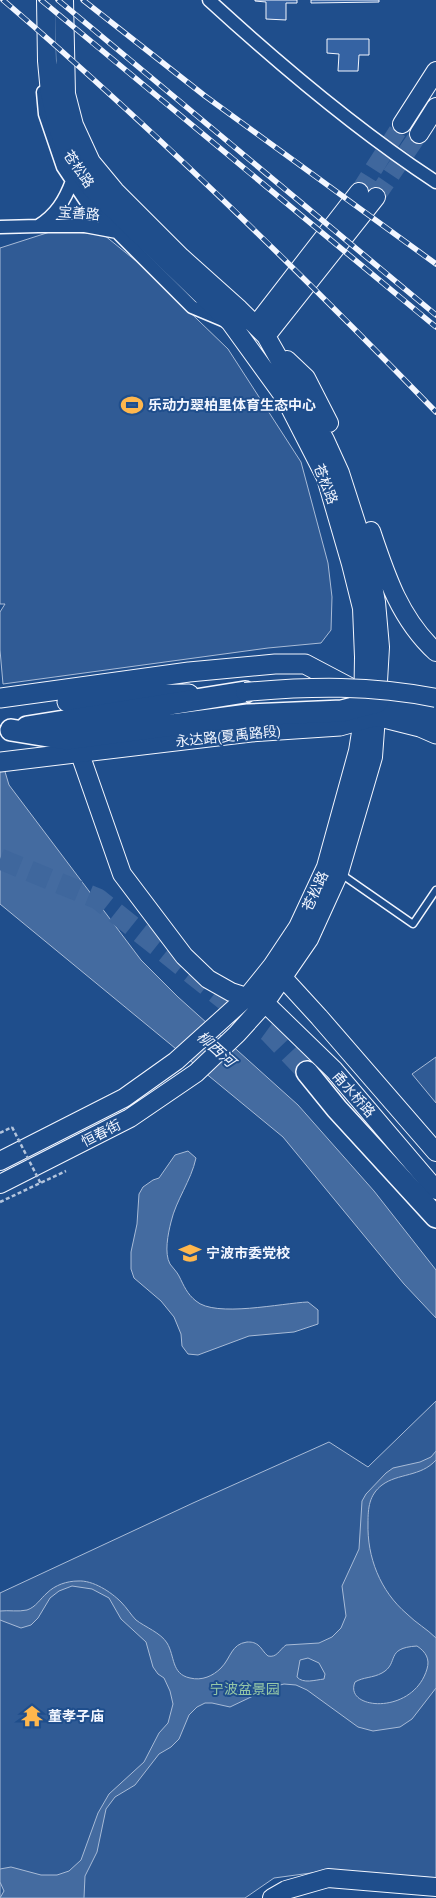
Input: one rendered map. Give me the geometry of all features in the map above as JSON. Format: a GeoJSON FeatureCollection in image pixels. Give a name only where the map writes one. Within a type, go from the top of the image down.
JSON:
{"type":"FeatureCollection","features":[{"type":"Feature","properties":{"kind":"highway"},"geometry":{"type":"LineString","coordinates":[[5,730],[246,692]]}},
{"type":"Feature","properties":{"kind":"highway"},"geometry":{"type":"LineString","coordinates":[[5,730],[66,739],[248,715],[370,711]]}},
{"type":"Feature","properties":{"kind":"highway"},"geometry":{"type":"LineString","coordinates":[[306,1072],[337,1109],[436,1217]]}},
{"type":"Feature","properties":{"kind":"main road","name":"苍松路"},"geometry":{"type":"LineString","coordinates":[[46,0],[47,61],[50,93],[64,145],[72,162],[92,189],[230,322],[285,398],[326,478],[362,608],[373,757],[339,874],[309,939],[278,972],[247,997],[222,1021]]}},
{"type":"Feature","properties":{"kind":"main road","name":"苍松路"},"geometry":{"type":"LineString","coordinates":[[64,0],[66,94],[74,125],[90,162],[115,191],[181,257],[265,336],[325,440],[340,472],[368,560],[376,602],[380,647],[370,711],[326,868],[265,1003],[237,1034]]}},
{"type":"Feature","properties":{"kind":"main road"},"geometry":{"type":"LineString","coordinates":[[402,124],[436,71]]}},
{"type":"Feature","properties":{"kind":"main road"},"geometry":{"type":"LineString","coordinates":[[419,134],[436,107]]}},
{"type":"Feature","properties":{"kind":"main road"},"geometry":{"type":"LineString","coordinates":[[265,336],[359,192]]}},
{"type":"Feature","properties":{"kind":"main road"},"geometry":{"type":"LineString","coordinates":[[265,336],[376,197]]}},
{"type":"Feature","properties":{"kind":"main road"},"geometry":{"type":"LineString","coordinates":[[265,336],[306,378],[330,425],[363,507],[388,583],[404,613],[425,642],[436,652]]}},
{"type":"Feature","properties":{"kind":"main road","name":"永达路(夏禹路段)"},"geometry":{"type":"LineString","coordinates":[[3,703],[189,672],[275,664],[305,664],[370,711],[436,734]]}},
{"type":"Feature","properties":{"kind":"main road"},"geometry":{"type":"LineString","coordinates":[[3,703],[122,695],[345,687],[401,691],[436,698]]}},
{"type":"Feature","properties":{"kind":"main road"},"geometry":{"type":"LineString","coordinates":[[370,711],[422,709],[436,716]]}},
{"type":"Feature","properties":{"kind":"main road","name":"永达路(夏禹路段)"},"geometry":{"type":"LineString","coordinates":[[8,761],[80,754],[251,732],[340,726],[370,711]]}},
{"type":"Feature","properties":{"kind":"main road"},"geometry":{"type":"LineString","coordinates":[[80,754],[122,874],[184,956],[208,978],[231,992],[265,1003]]}},
{"type":"Feature","properties":{"kind":"main road","name":"甬水桥路"},"geometry":{"type":"LineString","coordinates":[[278,972],[436,1152]]}},
{"type":"Feature","properties":{"kind":"main road","name":"甬水桥路"},"geometry":{"type":"LineString","coordinates":[[265,1003],[334,1070],[436,1190]]}},
{"type":"Feature","properties":{"kind":"main road","name":"恒春街"},"geometry":{"type":"LineString","coordinates":[[0,1161],[124,1098],[176,1061],[222,1021]]}},
{"type":"Feature","properties":{"kind":"main road","name":"恒春街"},"geometry":{"type":"LineString","coordinates":[[0,1184],[130,1118],[196,1073],[237,1034]]}},
{"type":"Feature","properties":{"kind":"main road"},"geometry":{"type":"LineString","coordinates":[[272,1898],[286,1890],[328,1878],[436,1887]]}},
{"type":"Feature","properties":{"kind":"street"},"geometry":{"type":"LineString","coordinates":[[38,0],[45,114],[64,167],[72,181],[85,200],[192,307],[230,322]]}},
{"type":"Feature","properties":{"kind":"street"},"geometry":{"type":"LineString","coordinates":[[208,0],[257,44],[388,150],[436,182]]}},
{"type":"Feature","properties":{"kind":"street","name":"宝善路"},"geometry":{"type":"LineString","coordinates":[[38,226],[49,219],[65,199],[72,181]]}},
{"type":"Feature","properties":{"kind":"street","name":"宝善路"},"geometry":{"type":"LineString","coordinates":[[0,227],[85,226],[117,232]]}},
{"type":"Feature","properties":{"kind":"lane"},"geometry":{"type":"LineString","coordinates":[[339,874],[413,924],[436,890]]}},
{"type":"Feature","properties":{"kind":"path"},"geometry":{"type":"LineString","coordinates":[[0,1133],[12,1127],[41,1184]]}},
{"type":"Feature","properties":{"kind":"path"},"geometry":{"type":"LineString","coordinates":[[0,1202],[66,1171]]}},
{"type":"Feature","properties":{"kind":"shaded area","name":"乐动力翠柏里体育生态中心"},"geometry":{"type":"Polygon","coordinates":[[[56,230],[104,235],[141,265],[228,349],[301,462],[328,563],[332,597],[331,630],[321,643],[268,648],[3,684],[0,650],[0,612],[5,604],[0,604],[0,248],[56,230]]]}},
{"type":"Feature","properties":{"kind":"shaded area"},"geometry":{"type":"Polygon","coordinates":[[[436,1057],[436,1103],[412,1074],[436,1057]]]}},
{"type":"Feature","properties":{"kind":"shaded area","name":"宁波盆景园"},"geometry":{"type":"Polygon","coordinates":[[[436,1401],[436,1878],[333,1870],[274,1878],[245,1898],[0,1898],[0,1593],[329,1442],[368,1467],[436,1401]]]}},
{"type":"Feature","properties":{"kind":"water","name":"柳西河"},"geometry":{"type":"Polygon","coordinates":[[[0,755],[9,785],[141,960],[178,997],[298,1105],[374,1191],[436,1270],[436,1318],[404,1284],[283,1137],[0,904],[0,755]]]}},
{"type":"Feature","properties":{"kind":"water"},"geometry":{"type":"Polygon","coordinates":[[[188,1151],[196,1158],[191,1175],[173,1214],[167,1249],[168,1260],[188,1293],[205,1306],[218,1308],[249,1308],[308,1302],[318,1310],[318,1324],[294,1332],[249,1336],[198,1355],[188,1354],[182,1346],[181,1334],[174,1317],[161,1301],[134,1278],[131,1269],[131,1252],[137,1224],[139,1194],[143,1187],[159,1178],[175,1155],[188,1151]]]}},
{"type":"Feature","properties":{"kind":"water"},"geometry":{"type":"Polygon","coordinates":[[[436,1451],[436,1460],[430,1465],[382,1485],[374,1493],[368,1512],[368,1536],[377,1573],[389,1595],[398,1605],[436,1638],[436,1688],[412,1719],[400,1727],[373,1731],[358,1727],[307,1690],[296,1685],[284,1684],[272,1687],[230,1707],[205,1703],[197,1707],[189,1715],[179,1739],[171,1747],[159,1754],[135,1785],[115,1797],[106,1809],[97,1852],[85,1876],[84,1898],[0,1898],[4,1891],[0,1882],[0,1869],[11,1867],[41,1875],[57,1875],[69,1871],[81,1860],[98,1813],[109,1794],[144,1762],[159,1733],[168,1723],[173,1704],[164,1678],[153,1667],[146,1642],[121,1619],[109,1598],[92,1589],[72,1586],[59,1591],[50,1598],[38,1618],[31,1625],[21,1628],[0,1620],[0,1611],[27,1610],[57,1586],[74,1581],[90,1582],[112,1594],[136,1620],[161,1636],[170,1648],[176,1669],[184,1676],[194,1679],[207,1677],[218,1671],[234,1648],[242,1643],[255,1643],[268,1656],[271,1656],[276,1655],[286,1645],[319,1643],[332,1637],[341,1628],[346,1616],[342,1586],[359,1549],[362,1501],[366,1494],[393,1468],[420,1462],[431,1457],[436,1451]],[[417,1646],[407,1647],[396,1653],[390,1665],[382,1673],[355,1682],[354,1691],[359,1698],[369,1703],[381,1704],[395,1701],[408,1695],[419,1684],[428,1665],[426,1656],[417,1646]],[[308,1658],[300,1660],[297,1677],[306,1681],[324,1679],[325,1674],[319,1663],[308,1658]]]}},
{"type":"Feature","properties":{"kind":"building"},"geometry":{"type":"Polygon","coordinates":[[[255,0],[297,0],[297,3],[286,3],[286,20],[266,19],[266,2],[255,0]]]}},
{"type":"Feature","properties":{"kind":"building"},"geometry":{"type":"Polygon","coordinates":[[[311,0],[379,0],[379,2],[311,3],[311,0]]]}},
{"type":"Feature","properties":{"kind":"building"},"geometry":{"type":"Polygon","coordinates":[[[327,39],[369,39],[369,55],[359,55],[358,71],[338,71],[339,54],[327,53],[327,39]]]}},
{"type":"Feature","properties":{"kind":"tunnel"},"geometry":{"type":"LineString","coordinates":[[359,192],[402,124]]}},
{"type":"Feature","properties":{"kind":"tunnel"},"geometry":{"type":"LineString","coordinates":[[376,197],[419,134]]}},
{"type":"Feature","properties":{"kind":"tunnel"},"geometry":{"type":"LineString","coordinates":[[0,859],[98,899],[225,1000],[269,1032],[307,1072]]}},
{"type":"Feature","properties":{"kind":"railway"},"geometry":{"type":"LineString","coordinates":[[3,0],[115,99],[224,201],[436,412]]}},
{"type":"Feature","properties":{"kind":"railway"},"geometry":{"type":"LineString","coordinates":[[41,0],[436,327]]}},
{"type":"Feature","properties":{"kind":"railway"},"geometry":{"type":"LineString","coordinates":[[58,0],[436,315]]}},
{"type":"Feature","properties":{"kind":"railway"},"geometry":{"type":"LineString","coordinates":[[83,0],[205,96],[436,264]]}},
{"type":"Feature","properties":{"kind":"place","name":"乐动力翠柏里体育生态中心"},"geometry":{"type":"Point","coordinates":[132,405]}},
{"type":"Feature","properties":{"kind":"place","name":"宁波市委党校"},"geometry":{"type":"Point","coordinates":[190,1253]}},
{"type":"Feature","properties":{"kind":"place","name":"董孝子庙"},"geometry":{"type":"Point","coordinates":[32,1716]}}]}
